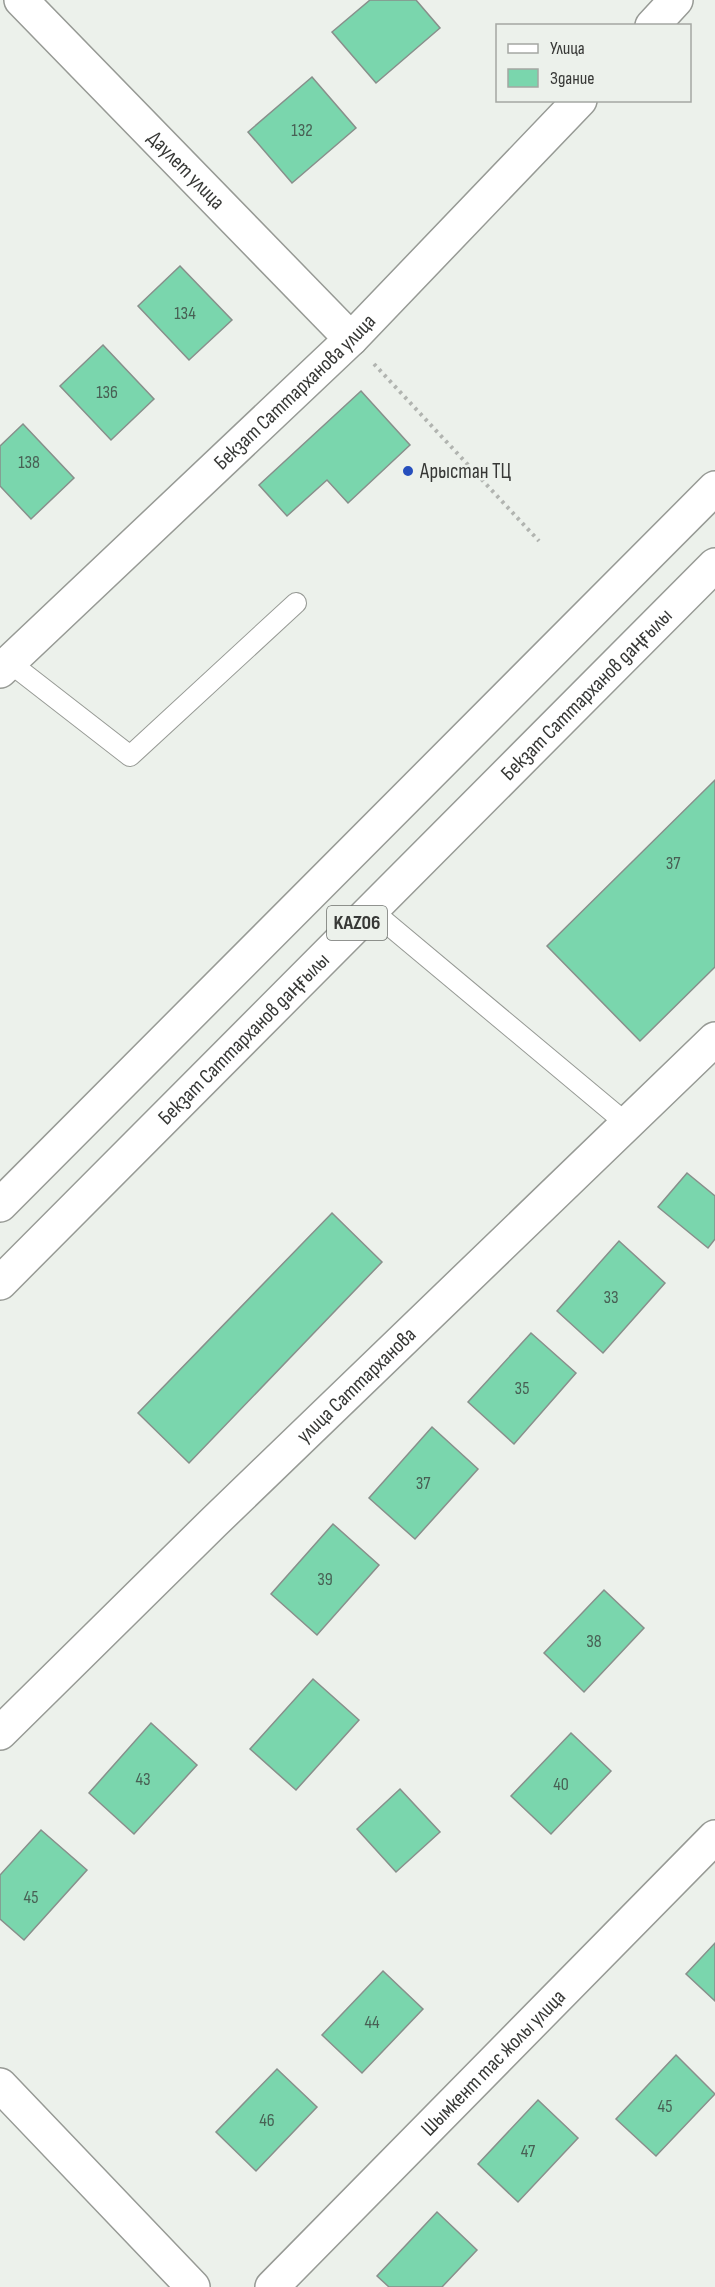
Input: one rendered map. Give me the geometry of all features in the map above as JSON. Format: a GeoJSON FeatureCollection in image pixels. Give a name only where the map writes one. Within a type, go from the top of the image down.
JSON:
{"type":"FeatureCollection","features":[{"type":"Feature","properties":{"kind":"street","name":"Даулет улица"},"geometry":{"type":"LineString","coordinates":[[21,0],[351,339]]}},
{"type":"Feature","properties":{"kind":"street"},"geometry":{"type":"LineString","coordinates":[[653,24],[676,0]]}},
{"type":"Feature","properties":{"kind":"street","name":"Бекзат Саттарханова улица"},"geometry":{"type":"LineString","coordinates":[[5,667],[351,339],[578,102]]}},
{"type":"Feature","properties":{"kind":"street","name":"KАZ06"},"geometry":{"type":"LineString","coordinates":[[0,1205],[715,488]]}},
{"type":"Feature","properties":{"kind":"street","name":"Бекзат Саттарханов даңғылы"},"geometry":{"type":"LineString","coordinates":[[0,1283],[715,565]]}},
{"type":"Feature","properties":{"kind":"street","name":"улица Саттарханова"},"geometry":{"type":"LineString","coordinates":[[0,1733],[222,1514],[715,1039]]}},
{"type":"Feature","properties":{"kind":"street","name":"Шымкент тас жолы улица"},"geometry":{"type":"LineString","coordinates":[[272,2287],[715,1837]]}},
{"type":"Feature","properties":{"kind":"street"},"geometry":{"type":"LineString","coordinates":[[0,2085],[193,2287]]}},
{"type":"Feature","properties":{"kind":"lane"},"geometry":{"type":"LineString","coordinates":[[5,667],[130,756],[296,603]]}},
{"type":"Feature","properties":{"kind":"lane"},"geometry":{"type":"LineString","coordinates":[[371,910],[627,1124]]}},
{"type":"Feature","properties":{"kind":"path"},"geometry":{"type":"LineString","coordinates":[[351,339],[539,541]]}},
{"type":"Feature","properties":{"kind":"building"},"geometry":{"type":"Polygon","coordinates":[[[370,0],[416,0],[440,28],[376,83],[332,32],[370,0]]]}},
{"type":"Feature","properties":{"kind":"building"},"geometry":{"type":"Polygon","coordinates":[[[312,77],[356,128],[292,183],[248,132],[312,77]]]}},
{"type":"Feature","properties":{"kind":"building"},"geometry":{"type":"Polygon","coordinates":[[[180,266],[232,320],[189,360],[138,306],[180,266]]]}},
{"type":"Feature","properties":{"kind":"building"},"geometry":{"type":"Polygon","coordinates":[[[103,345],[154,399],[111,440],[60,386],[103,345]]]}},
{"type":"Feature","properties":{"kind":"building"},"geometry":{"type":"Polygon","coordinates":[[[361,391],[410,445],[348,503],[327,480],[287,516],[259,485],[361,391]]]}},
{"type":"Feature","properties":{"kind":"building"},"geometry":{"type":"Polygon","coordinates":[[[23,424],[74,478],[31,519],[0,486],[0,446],[23,424]]]}},
{"type":"Feature","properties":{"kind":"building"},"geometry":{"type":"Polygon","coordinates":[[[715,780],[715,967],[640,1041],[547,946],[715,780]]]}},
{"type":"Feature","properties":{"kind":"building"},"geometry":{"type":"Polygon","coordinates":[[[687,1173],[715,1196],[715,1239],[708,1248],[658,1207],[687,1173]]]}},
{"type":"Feature","properties":{"kind":"building"},"geometry":{"type":"Polygon","coordinates":[[[332,1213],[382,1262],[189,1463],[138,1413],[332,1213]]]}},
{"type":"Feature","properties":{"kind":"building"},"geometry":{"type":"Polygon","coordinates":[[[619,1241],[665,1283],[603,1353],[557,1311],[619,1241]]]}},
{"type":"Feature","properties":{"kind":"building"},"geometry":{"type":"Polygon","coordinates":[[[531,1333],[576,1373],[514,1444],[468,1402],[531,1333]]]}},
{"type":"Feature","properties":{"kind":"building"},"geometry":{"type":"Polygon","coordinates":[[[432,1427],[478,1469],[415,1539],[369,1498],[432,1427]]]}},
{"type":"Feature","properties":{"kind":"building"},"geometry":{"type":"Polygon","coordinates":[[[333,1524],[379,1565],[317,1635],[271,1594],[333,1524]]]}},
{"type":"Feature","properties":{"kind":"building"},"geometry":{"type":"Polygon","coordinates":[[[604,1590],[644,1628],[584,1692],[544,1653],[604,1590]]]}},
{"type":"Feature","properties":{"kind":"building"},"geometry":{"type":"Polygon","coordinates":[[[313,1679],[359,1720],[296,1790],[250,1749],[313,1679]]]}},
{"type":"Feature","properties":{"kind":"building"},"geometry":{"type":"Polygon","coordinates":[[[151,1723],[197,1765],[134,1834],[89,1793],[151,1723]]]}},
{"type":"Feature","properties":{"kind":"building"},"geometry":{"type":"Polygon","coordinates":[[[571,1733],[611,1771],[551,1834],[511,1796],[571,1733]]]}},
{"type":"Feature","properties":{"kind":"building"},"geometry":{"type":"Polygon","coordinates":[[[400,1789],[440,1832],[396,1872],[357,1829],[400,1789]]]}},
{"type":"Feature","properties":{"kind":"building"},"geometry":{"type":"Polygon","coordinates":[[[41,1830],[87,1870],[24,1940],[0,1919],[0,1875],[41,1830]]]}},
{"type":"Feature","properties":{"kind":"building"},"geometry":{"type":"Polygon","coordinates":[[[715,1943],[715,2001],[686,1974],[715,1943]]]}},
{"type":"Feature","properties":{"kind":"building"},"geometry":{"type":"Polygon","coordinates":[[[383,1971],[423,2009],[362,2073],[322,2035],[383,1971]]]}},
{"type":"Feature","properties":{"kind":"building"},"geometry":{"type":"Polygon","coordinates":[[[676,2055],[715,2094],[656,2156],[616,2119],[676,2055]]]}},
{"type":"Feature","properties":{"kind":"building"},"geometry":{"type":"Polygon","coordinates":[[[277,2069],[317,2107],[256,2171],[216,2132],[277,2069]]]}},
{"type":"Feature","properties":{"kind":"building"},"geometry":{"type":"Polygon","coordinates":[[[538,2100],[578,2138],[518,2202],[478,2164],[538,2100]]]}},
{"type":"Feature","properties":{"kind":"building"},"geometry":{"type":"Polygon","coordinates":[[[437,2212],[477,2250],[442,2287],[389,2287],[377,2276],[437,2212]]]}},
{"type":"Feature","properties":{"kind":"place","name":"Арыстан ТЦ"},"geometry":{"type":"Point","coordinates":[408,471]}}]}
